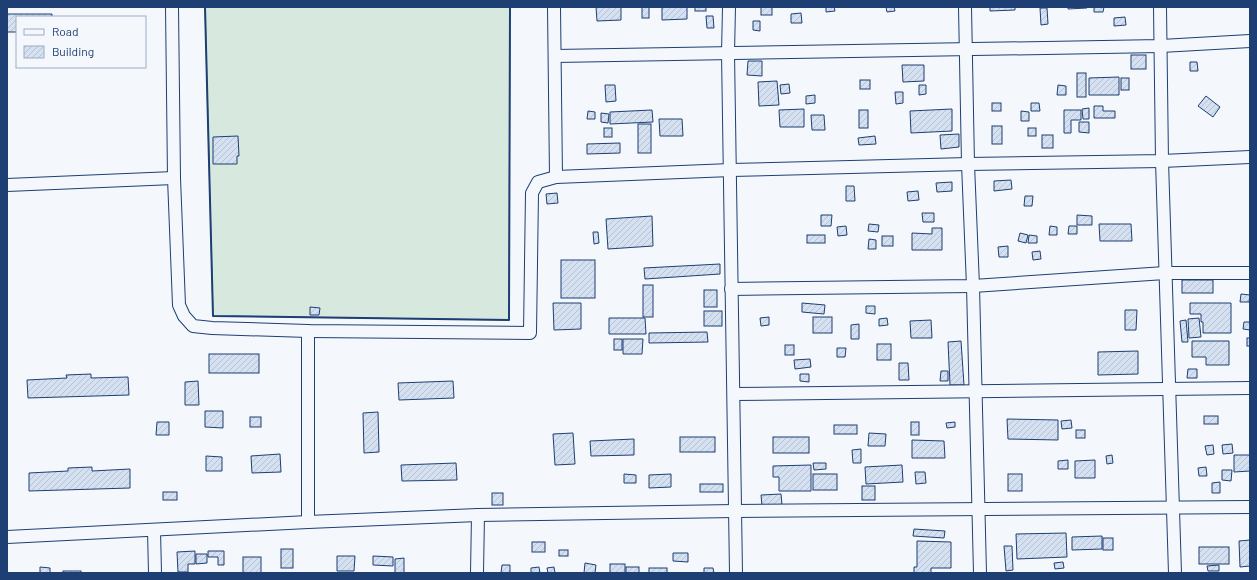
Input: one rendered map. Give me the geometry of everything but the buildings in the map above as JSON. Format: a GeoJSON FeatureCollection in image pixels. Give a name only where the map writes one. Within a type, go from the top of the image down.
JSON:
{"type":"FeatureCollection","features":[{"type":"Feature","properties":{"kind":"street"},"geometry":{"type":"LineString","coordinates":[[172,7],[174,178],[179,305],[184,316],[193,326],[308,331],[530,333],[532,193],[538,182],[556,177],[731,170],[968,164],[1162,162],[1250,158]]}},
{"type":"Feature","properties":{"kind":"street"},"geometry":{"type":"LineString","coordinates":[[554,7],[556,177]]}},
{"type":"Feature","properties":{"kind":"street"},"geometry":{"type":"LineString","coordinates":[[729,7],[728,53],[736,573]]}},
{"type":"Feature","properties":{"kind":"street"},"geometry":{"type":"LineString","coordinates":[[965,7],[980,573]]}},
{"type":"Feature","properties":{"kind":"street"},"geometry":{"type":"LineString","coordinates":[[1160,7],[1162,162],[1175,573]]}},
{"type":"Feature","properties":{"kind":"street"},"geometry":{"type":"LineString","coordinates":[[555,56],[1160,46],[1250,41]]}},
{"type":"Feature","properties":{"kind":"street"},"geometry":{"type":"LineString","coordinates":[[7,185],[174,178]]}},
{"type":"Feature","properties":{"kind":"street"},"geometry":{"type":"LineString","coordinates":[[731,290],[973,286],[1165,273],[1250,273]]}},
{"type":"Feature","properties":{"kind":"street"},"geometry":{"type":"LineString","coordinates":[[308,331],[308,522]]}},
{"type":"Feature","properties":{"kind":"street"},"geometry":{"type":"LineString","coordinates":[[734,394],[1250,388]]}},
{"type":"Feature","properties":{"kind":"street"},"geometry":{"type":"LineString","coordinates":[[7,537],[478,515],[735,511],[1250,507]]}},
{"type":"Feature","properties":{"kind":"street"},"geometry":{"type":"LineString","coordinates":[[477,573],[478,515]]}},
{"type":"Feature","properties":{"kind":"street"},"geometry":{"type":"LineString","coordinates":[[154,530],[155,573]]}},
{"type":"Feature","properties":{"kind":"shaded area"},"geometry":{"type":"Polygon","coordinates":[[[205,7],[510,7],[509,320],[213,316],[205,7]]]}},
{"type":"Feature","properties":{"kind":"wall"},"geometry":{"type":"LineString","coordinates":[[205,7],[213,316],[509,320],[510,7]]}}]}
